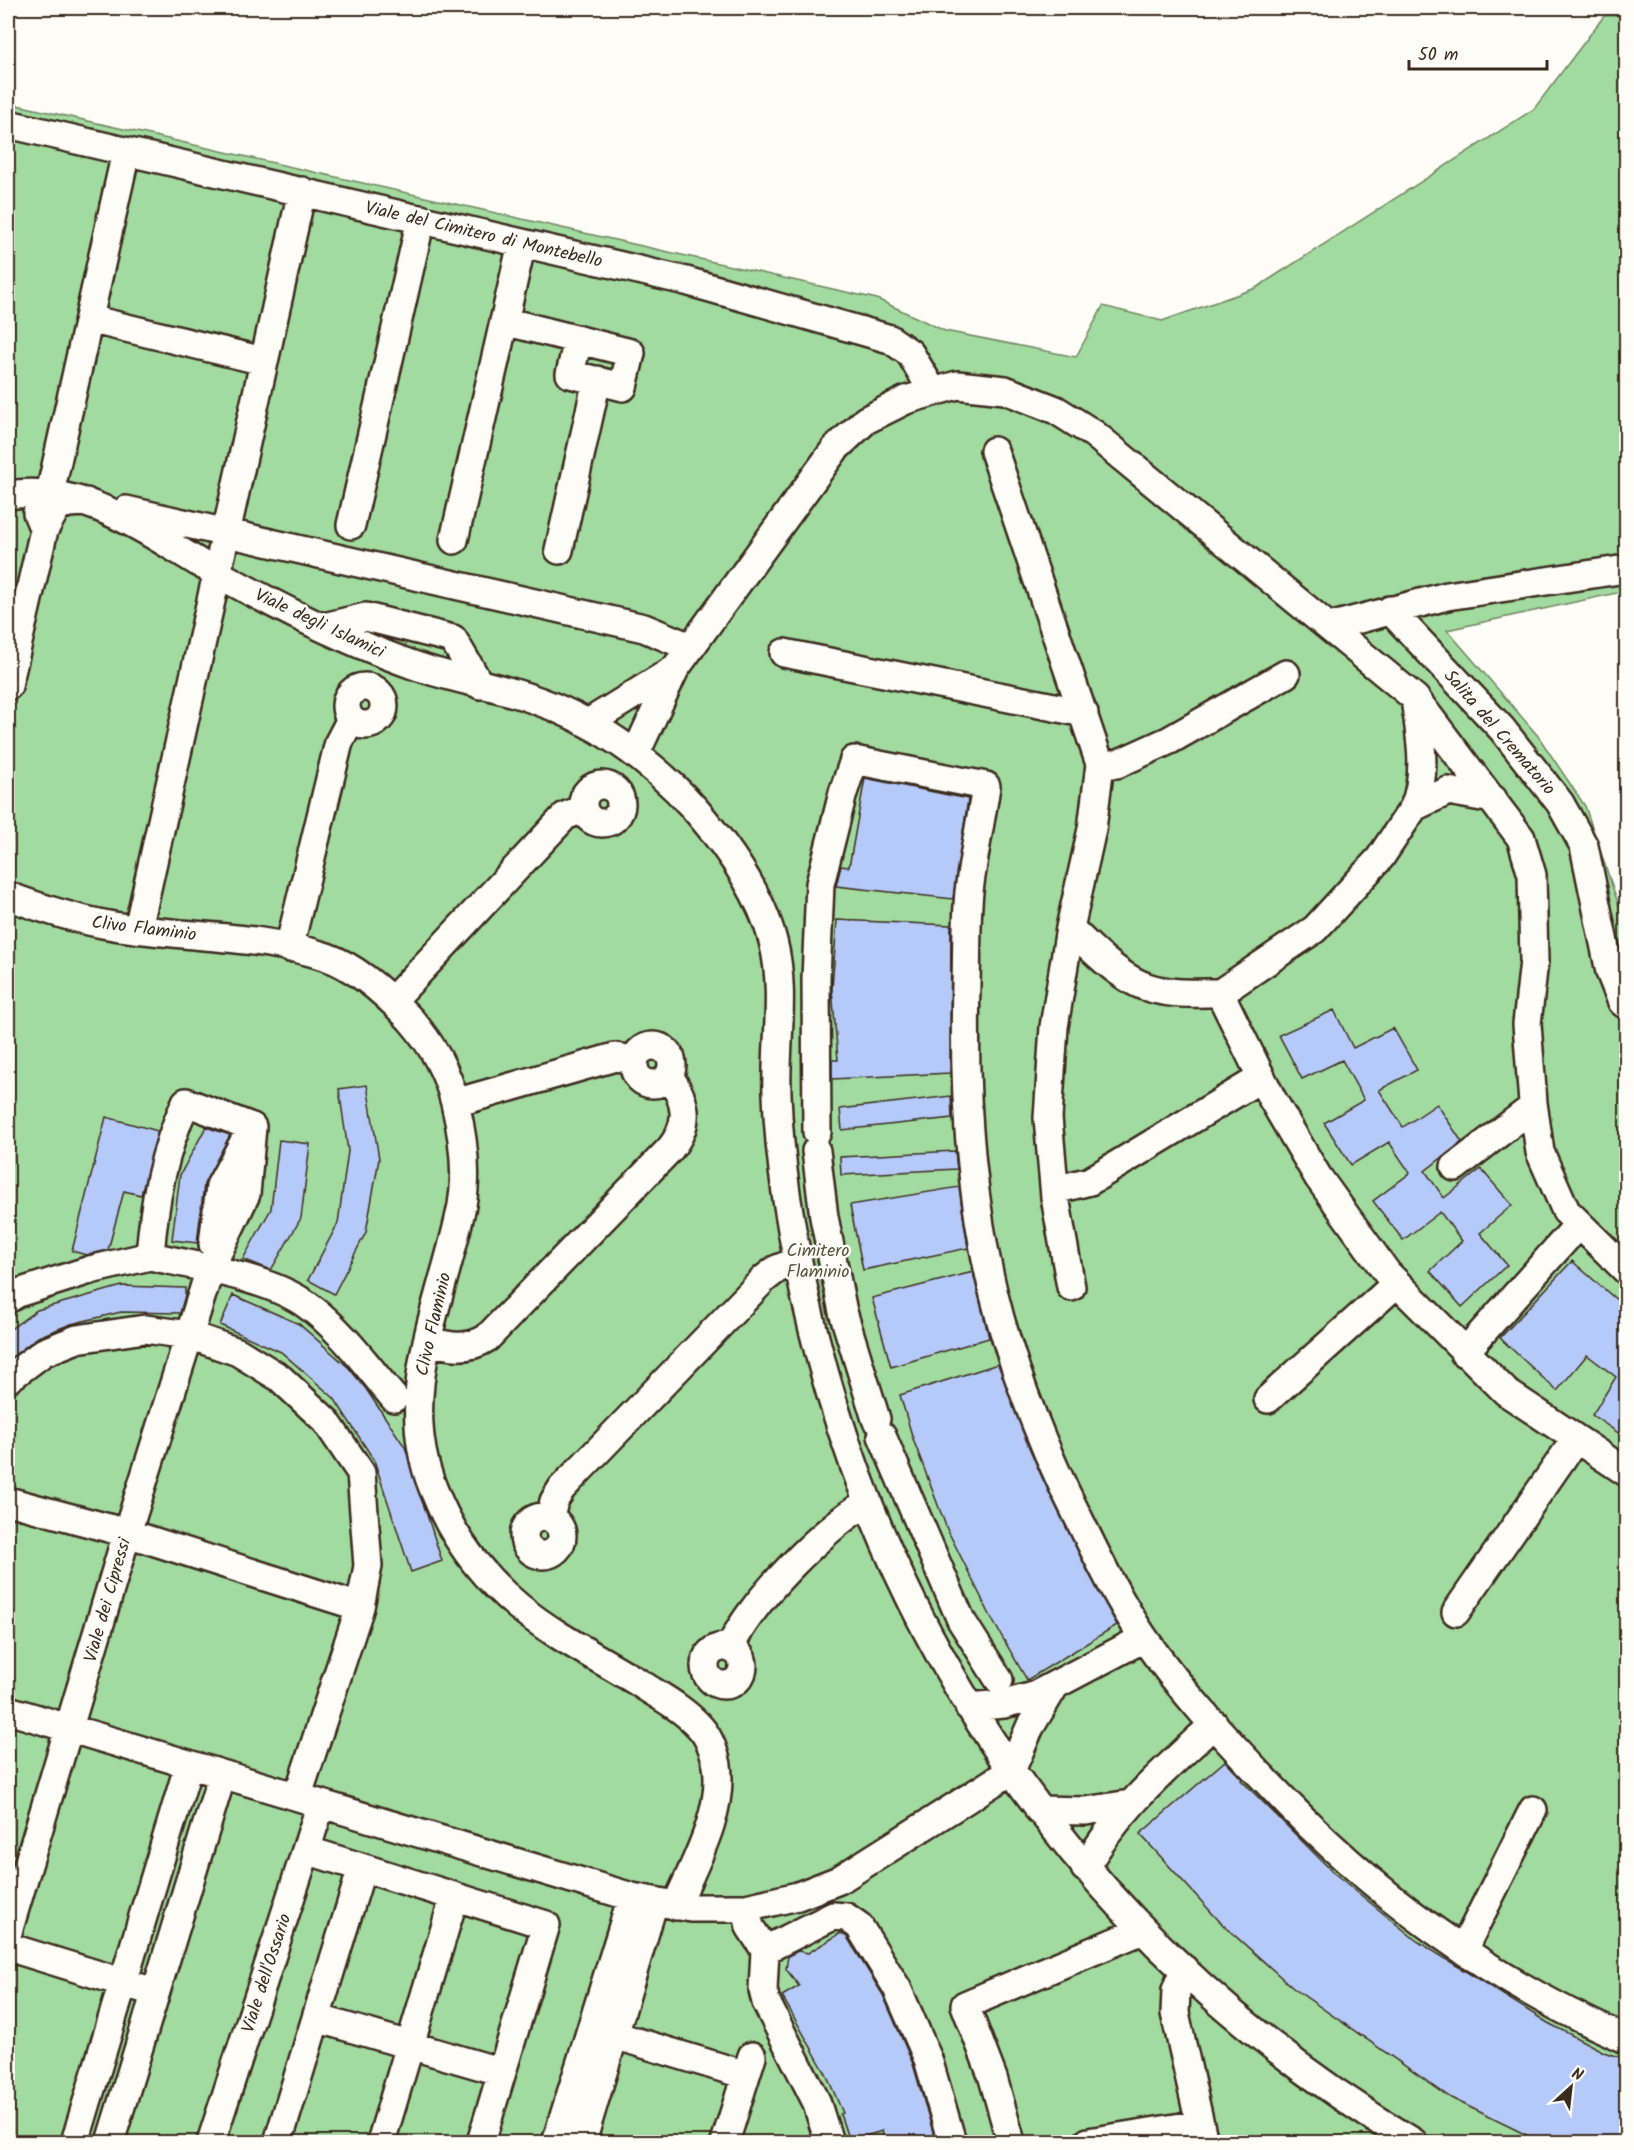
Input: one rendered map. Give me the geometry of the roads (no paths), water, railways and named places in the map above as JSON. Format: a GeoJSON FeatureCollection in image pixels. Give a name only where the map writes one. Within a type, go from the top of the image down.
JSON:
{"type":"FeatureCollection","features":[{"type":"Feature","properties":{"kind":"lane","name":"Viale del Cimitero di Montebello"},"geometry":{"type":"LineString","coordinates":[[8,124],[686,281],[890,339],[910,353],[933,392]]}},
{"type":"Feature","properties":{"kind":"lane"},"geometry":{"type":"LineString","coordinates":[[50,493],[126,152]]}},
{"type":"Feature","properties":{"kind":"lane"},"geometry":{"type":"LineString","coordinates":[[138,929],[302,191]]}},
{"type":"Feature","properties":{"kind":"lane"},"geometry":{"type":"LineString","coordinates":[[351,525],[421,219]]}},
{"type":"Feature","properties":{"kind":"lane"},"geometry":{"type":"LineString","coordinates":[[454,540],[522,243]]}},
{"type":"Feature","properties":{"kind":"lane"},"geometry":{"type":"LineString","coordinates":[[89,319],[264,361]]}},
{"type":"Feature","properties":{"kind":"lane"},"geometry":{"type":"LineString","coordinates":[[504,321],[631,353],[623,387],[570,374],[578,340]]}},
{"type":"Feature","properties":{"kind":"lane"},"geometry":{"type":"LineString","coordinates":[[559,550],[597,380]]}},
{"type":"Feature","properties":{"kind":"lane"},"geometry":{"type":"LineString","coordinates":[[636,753],[683,658],[835,449],[866,420],[906,400],[957,385],[1005,390],[1056,410],[1094,434],[1415,698],[1521,838],[1532,875],[1534,961],[1527,1024],[1533,1107],[1540,1152],[1566,1211],[1626,1270]]}},
{"type":"Feature","properties":{"kind":"lane"},"geometry":{"type":"LineString","coordinates":[[994,451],[1100,764],[1092,829],[1070,928],[1054,1027],[1048,1118],[1054,1190],[1071,1287]]}},
{"type":"Feature","properties":{"kind":"lane","name":"Viale degli Islamici"},"geometry":{"type":"LineString","coordinates":[[10,494],[50,493],[92,502],[218,573],[324,627],[415,666],[529,697],[588,723],[636,753],[694,808],[732,858],[772,935],[778,965],[780,1022],[777,1093],[786,1191],[797,1261],[824,1377],[868,1503],[922,1624],[969,1707],[1011,1771],[1085,1868],[1143,1930],[1184,1970],[1296,2066],[1350,2104],[1413,2142]]}},
{"type":"Feature","properties":{"kind":"lane"},"geometry":{"type":"LineString","coordinates":[[10,494],[33,504],[44,530]]}},
{"type":"Feature","properties":{"kind":"lane"},"geometry":{"type":"LineString","coordinates":[[8,686],[44,530],[57,507],[69,503],[92,502],[644,628],[683,658]]}},
{"type":"Feature","properties":{"kind":"lane"},"geometry":{"type":"LineString","coordinates":[[1329,627],[1447,596],[1626,569]]}},
{"type":"Feature","properties":{"kind":"lane","name":"Salita del Crematorio"},"geometry":{"type":"LineString","coordinates":[[1390,610],[1502,729],[1560,803],[1584,846],[1610,972],[1622,1002],[1626,1005]]}},
{"type":"Feature","properties":{"kind":"lane"},"geometry":{"type":"LineString","coordinates":[[324,627],[366,617],[453,639],[464,663],[480,685]]}},
{"type":"Feature","properties":{"kind":"lane"},"geometry":{"type":"LineString","coordinates":[[784,653],[1084,712]]}},
{"type":"Feature","properties":{"kind":"lane"},"geometry":{"type":"LineString","coordinates":[[588,723],[683,658]]}},
{"type":"Feature","properties":{"kind":"lane"},"geometry":{"type":"LineString","coordinates":[[1100,764],[1117,764],[1170,740],[1286,674]]}},
{"type":"Feature","properties":{"kind":"lane"},"geometry":{"type":"LineString","coordinates":[[1070,928],[1100,958],[1145,987],[1182,994],[1220,993],[1315,929],[1380,858],[1414,807],[1421,791],[1422,751],[1415,698]]}},
{"type":"Feature","properties":{"kind":"lane"},"geometry":{"type":"LineString","coordinates":[[289,948],[339,742],[351,719]]}},
{"type":"Feature","properties":{"kind":"lane"},"geometry":{"type":"LineString","coordinates":[[999,1680],[976,1647],[956,1610],[879,1428],[846,1318],[824,1216],[817,1142],[816,979],[820,884],[843,793],[854,760],[986,786],[969,893],[964,1056],[970,1137],[982,1232],[1000,1318],[1048,1452],[1116,1593],[1144,1638],[1214,1724],[1296,1813],[1331,1847],[1391,1898],[1463,1950],[1550,2002],[1626,2039]]}},
{"type":"Feature","properties":{"kind":"lane"},"geometry":{"type":"LineString","coordinates":[[1414,807],[1448,791],[1493,799]]}},
{"type":"Feature","properties":{"kind":"lane"},"geometry":{"type":"LineString","coordinates":[[392,1001],[565,816],[583,809]]}},
{"type":"Feature","properties":{"kind":"lane"},"geometry":{"type":"LineString","coordinates":[[8,885],[35,906]]}},
{"type":"Feature","properties":{"kind":"lane","name":"Clivo Flaminio"},"geometry":{"type":"LineString","coordinates":[[8,896],[54,914],[138,929],[244,939],[330,958],[392,1001],[430,1041],[443,1066],[455,1102],[462,1130],[465,1166],[462,1203],[426,1341],[420,1394],[423,1461],[440,1504],[473,1561],[520,1608],[672,1704],[698,1725],[711,1743],[718,1775],[707,1831],[654,1902]]}},
{"type":"Feature","properties":{"kind":"lane"},"geometry":{"type":"LineString","coordinates":[[778,965],[816,979]]}},
{"type":"Feature","properties":{"kind":"lane"},"geometry":{"type":"LineString","coordinates":[[1220,993],[1262,1078],[1318,1177],[1387,1273],[1464,1353],[1506,1392],[1626,1472]]}},
{"type":"Feature","properties":{"kind":"lane"},"geometry":{"type":"LineString","coordinates":[[426,1341],[462,1347],[471,1346],[487,1338],[670,1149],[681,1135],[684,1115],[682,1099],[669,1076],[658,1084],[645,1082],[635,1073],[634,1059],[615,1057],[455,1102]]}},
{"type":"Feature","properties":{"kind":"lane"},"geometry":{"type":"LineString","coordinates":[[1054,1190],[1090,1181],[1262,1078]]}},
{"type":"Feature","properties":{"kind":"lane","name":"Viale dei Cipressi"},"geometry":{"type":"LineString","coordinates":[[8,1932],[127,1533],[210,1269],[220,1186],[252,1127],[186,1102],[172,1134],[162,1168],[154,1212],[150,1256]]}},
{"type":"Feature","properties":{"kind":"lane"},"geometry":{"type":"LineString","coordinates":[[1455,1167],[1533,1107]]}},
{"type":"Feature","properties":{"kind":"lane"},"geometry":{"type":"LineString","coordinates":[[1464,1353],[1578,1225]]}},
{"type":"Feature","properties":{"kind":"lane"},"geometry":{"type":"LineString","coordinates":[[8,1299],[18,1293],[90,1270],[150,1256],[210,1269],[281,1291],[305,1303],[326,1320],[394,1398]]}},
{"type":"Feature","properties":{"kind":"lane"},"geometry":{"type":"LineString","coordinates":[[550,1518],[558,1494],[586,1463],[764,1279],[777,1269],[797,1261]]}},
{"type":"Feature","properties":{"kind":"lane"},"geometry":{"type":"LineString","coordinates":[[1268,1399],[1397,1283]]}},
{"type":"Feature","properties":{"kind":"lane"},"geometry":{"type":"LineString","coordinates":[[811,1325],[846,1318]]}},
{"type":"Feature","properties":{"kind":"lane","name":"Viale dell'Ossario"},"geometry":{"type":"LineString","coordinates":[[8,1379],[44,1352],[77,1339],[145,1329],[189,1335],[238,1352],[280,1378],[326,1421],[362,1473],[368,1566],[360,1606],[310,1799],[306,1850],[211,2142]]}},
{"type":"Feature","properties":{"kind":"lane"},"geometry":{"type":"LineString","coordinates":[[1456,1612],[1575,1440]]}},
{"type":"Feature","properties":{"kind":"lane"},"geometry":{"type":"LineString","coordinates":[[8,1501],[127,1533],[360,1606]]}},
{"type":"Feature","properties":{"kind":"lane"},"geometry":{"type":"LineString","coordinates":[[731,1648],[741,1624],[751,1611],[835,1523],[868,1503]]}},
{"type":"Feature","properties":{"kind":"lane"},"geometry":{"type":"LineString","coordinates":[[922,1624],[956,1610]]}},
{"type":"Feature","properties":{"kind":"lane"},"geometry":{"type":"LineString","coordinates":[[969,1707],[1026,1699],[1054,1687],[1144,1638]]}},
{"type":"Feature","properties":{"kind":"lane"},"geometry":{"type":"LineString","coordinates":[[8,1710],[654,1902],[746,1908],[798,1896],[839,1880],[1011,1771],[1030,1727],[1054,1687]]}},
{"type":"Feature","properties":{"kind":"lane"},"geometry":{"type":"LineString","coordinates":[[1085,1868],[1102,1838],[1130,1804],[1214,1724]]}},
{"type":"Feature","properties":{"kind":"lane"},"geometry":{"type":"LineString","coordinates":[[75,2142],[189,1764]]}},
{"type":"Feature","properties":{"kind":"lane"},"geometry":{"type":"LineString","coordinates":[[110,2142],[222,1774]]}},
{"type":"Feature","properties":{"kind":"lane"},"geometry":{"type":"LineString","coordinates":[[1040,1810],[1086,1811],[1130,1804]]}},
{"type":"Feature","properties":{"kind":"lane"},"geometry":{"type":"LineString","coordinates":[[1463,1950],[1533,1810]]}},
{"type":"Feature","properties":{"kind":"lane"},"geometry":{"type":"LineString","coordinates":[[306,1850],[546,1925],[482,2142]]}},
{"type":"Feature","properties":{"kind":"lane"},"geometry":{"type":"LineString","coordinates":[[278,2142],[362,1868]]}},
{"type":"Feature","properties":{"kind":"lane"},"geometry":{"type":"LineString","coordinates":[[381,2142],[454,1898]]}},
{"type":"Feature","properties":{"kind":"lane"},"geometry":{"type":"LineString","coordinates":[[582,2142],[654,1902]]}},
{"type":"Feature","properties":{"kind":"lane"},"geometry":{"type":"LineString","coordinates":[[556,2142],[654,1902]]}},
{"type":"Feature","properties":{"kind":"lane"},"geometry":{"type":"LineString","coordinates":[[746,1908],[750,1927],[765,1950],[763,1990],[766,2002],[816,2101],[829,2142]]}},
{"type":"Feature","properties":{"kind":"lane"},"geometry":{"type":"LineString","coordinates":[[765,1950],[833,1916],[846,1917],[859,1926],[897,1988],[928,2059],[952,2142]]}},
{"type":"Feature","properties":{"kind":"lane"},"geometry":{"type":"LineString","coordinates":[[1011,2142],[993,2078],[965,2005],[1143,1930]]}},
{"type":"Feature","properties":{"kind":"lane"},"geometry":{"type":"LineString","coordinates":[[8,1947],[156,1992]]}},
{"type":"Feature","properties":{"kind":"lane"},"geometry":{"type":"LineString","coordinates":[[1088,2142],[1202,2133],[1175,2013],[1176,1990],[1184,1970]]}},
{"type":"Feature","properties":{"kind":"lane"},"geometry":{"type":"LineString","coordinates":[[316,2018],[502,2072]]}},
{"type":"Feature","properties":{"kind":"lane"},"geometry":{"type":"LineString","coordinates":[[614,2035],[749,2066],[726,2142]]}},
{"type":"Feature","properties":{"kind":"park label","name":"Cimitero Flaminio"},"geometry":{"type":"Point","coordinates":[818,1260]}}]}
